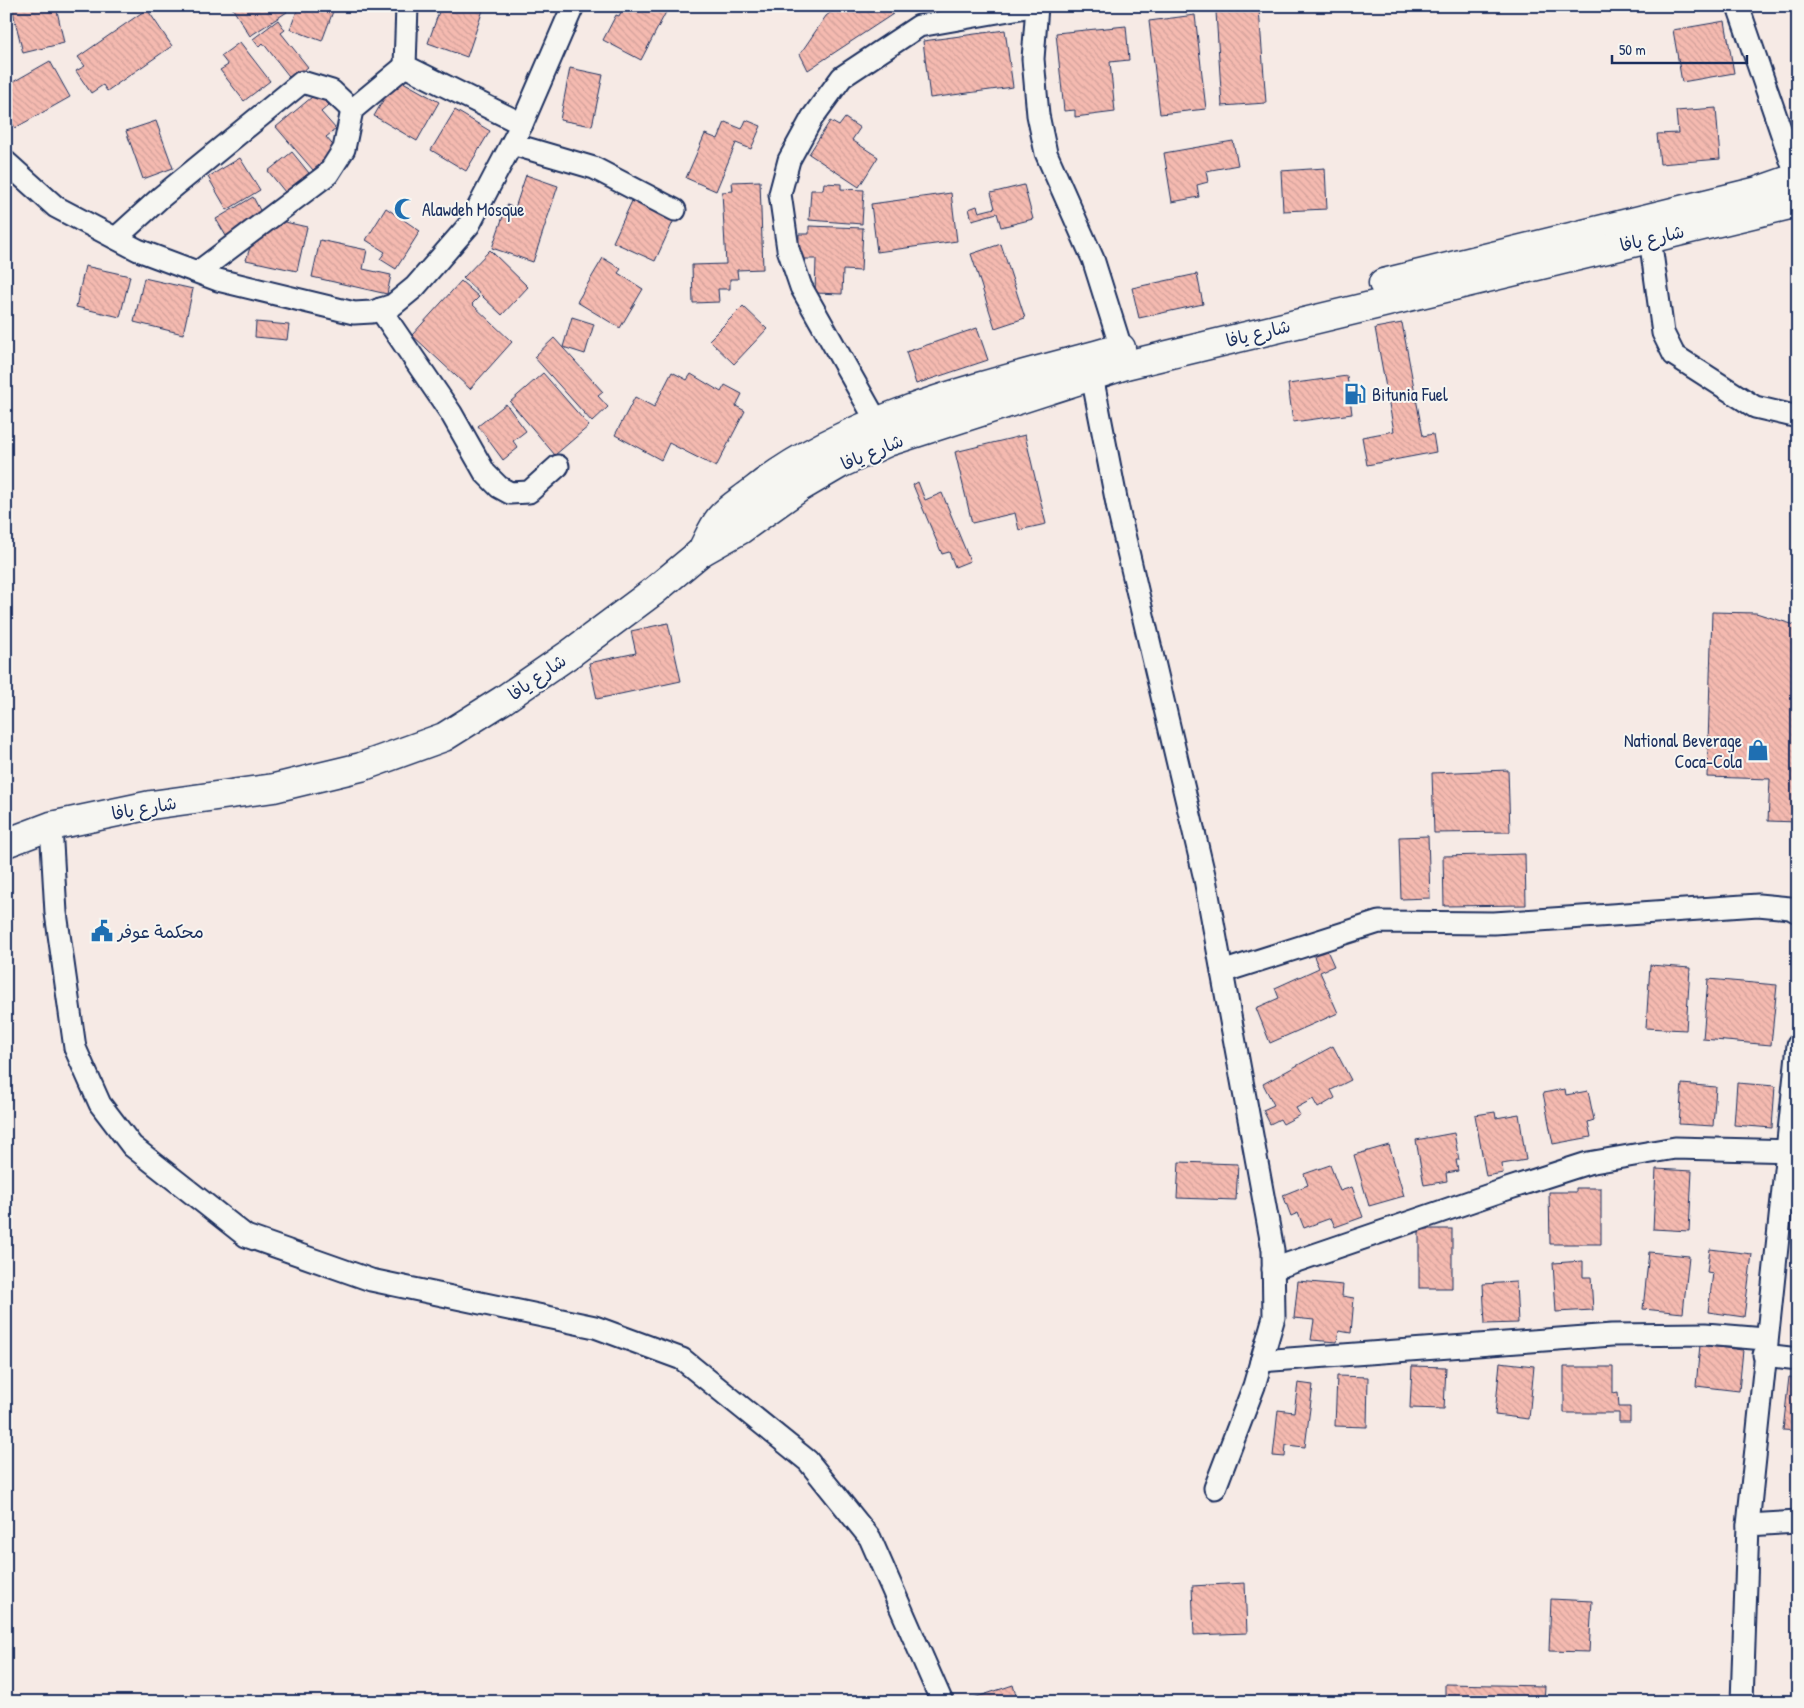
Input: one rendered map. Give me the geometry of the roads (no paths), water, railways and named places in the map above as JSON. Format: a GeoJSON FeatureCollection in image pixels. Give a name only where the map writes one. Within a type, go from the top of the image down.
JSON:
{"type":"FeatureCollection","features":[{"type":"Feature","properties":{"kind":"street"},"geometry":{"type":"LineString","coordinates":[[198,272],[328,174],[344,149],[352,110],[405,66],[407,6]]}},
{"type":"Feature","properties":{"kind":"street"},"geometry":{"type":"LineString","coordinates":[[6,162],[56,207],[138,250],[218,280],[354,313],[380,309],[393,305],[415,287],[469,225],[522,124],[573,6]]}},
{"type":"Feature","properties":{"kind":"street"},"geometry":{"type":"LineString","coordinates":[[1032,6],[919,26],[842,77],[812,118],[789,160],[780,194],[788,249],[794,268],[801,287],[883,432],[945,397],[1121,348],[1758,191],[1797,185],[1738,6]]}},
{"type":"Feature","properties":{"kind":"street"},"geometry":{"type":"LineString","coordinates":[[1037,6],[1033,59],[1038,115],[1046,153],[1093,259],[1121,348]]}},
{"type":"Feature","properties":{"kind":"street"},"geometry":{"type":"LineString","coordinates":[[405,66],[522,124]]}},
{"type":"Feature","properties":{"kind":"street"},"geometry":{"type":"LineString","coordinates":[[116,238],[160,198],[302,82],[332,92],[352,110]]}},
{"type":"Feature","properties":{"kind":"street"},"geometry":{"type":"LineString","coordinates":[[512,144],[594,168],[675,210]]}},
{"type":"Feature","properties":{"kind":"street","name":"شارع يافا"},"geometry":{"type":"LineString","coordinates":[[10,843],[51,826],[151,806],[274,788],[361,767],[444,736],[503,700],[571,653],[654,591],[701,552],[740,530],[799,488],[840,464],[883,432],[1092,376],[1126,365],[1650,238],[1797,185]]}},
{"type":"Feature","properties":{"kind":"street"},"geometry":{"type":"LineString","coordinates":[[1650,238],[1664,333],[1674,355],[1755,407],[1798,417]]}},
{"type":"Feature","properties":{"kind":"street"},"geometry":{"type":"LineString","coordinates":[[380,309],[451,413],[485,473],[498,486],[510,493],[529,492],[558,466]]}},
{"type":"Feature","properties":{"kind":"street"},"geometry":{"type":"LineString","coordinates":[[1092,376],[1118,509],[1205,879],[1273,1250],[1274,1317],[1254,1386],[1215,1488]]}},
{"type":"Feature","properties":{"kind":"street"},"geometry":{"type":"LineString","coordinates":[[51,826],[56,913],[75,1048],[100,1104],[132,1146],[246,1236],[371,1280],[596,1327],[682,1359],[808,1461],[870,1538],[942,1702]]}},
{"type":"Feature","properties":{"kind":"street"},"geometry":{"type":"LineString","coordinates":[[1222,972],[1379,922],[1494,923],[1758,905],[1790,908],[1798,912]]}},
{"type":"Feature","properties":{"kind":"street"},"geometry":{"type":"LineString","coordinates":[[1742,1702],[1748,1525],[1764,1347],[1793,1152],[1798,1045]]}},
{"type":"Feature","properties":{"kind":"street"},"geometry":{"type":"LineString","coordinates":[[1274,1268],[1504,1190],[1588,1164],[1676,1148],[1793,1152]]}},
{"type":"Feature","properties":{"kind":"street"},"geometry":{"type":"LineString","coordinates":[[1262,1361],[1612,1335],[1705,1334],[1764,1347],[1798,1358]]}},
{"type":"Feature","properties":{"kind":"street"},"geometry":{"type":"LineString","coordinates":[[1748,1525],[1798,1522]]}},
{"type":"Feature","properties":{"kind":"place","name":"Alawdeh Mosque"},"geometry":{"type":"Point","coordinates":[405,209]}},
{"type":"Feature","properties":{"kind":"place","name":"Bitunia Fuel"},"geometry":{"type":"Point","coordinates":[1355,394]}},
{"type":"Feature","properties":{"kind":"place","name":"National Beverage Coca-Cola"},"geometry":{"type":"Point","coordinates":[1758,750]}},
{"type":"Feature","properties":{"kind":"place","name":"محكمة عوفر"},"geometry":{"type":"Point","coordinates":[102,931]}}]}
